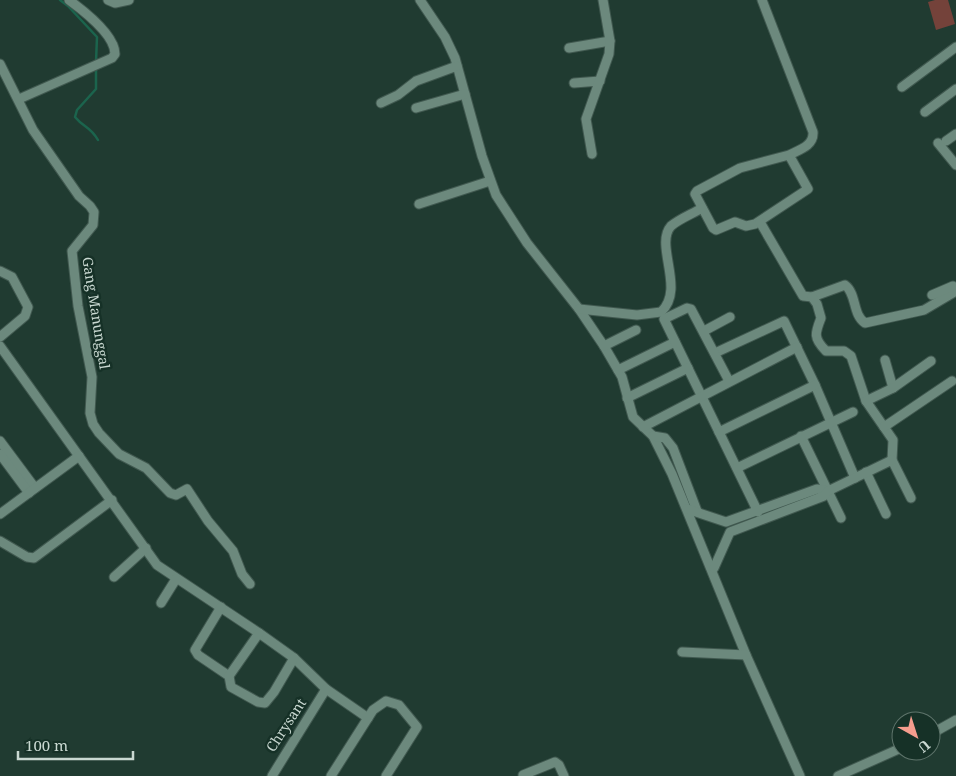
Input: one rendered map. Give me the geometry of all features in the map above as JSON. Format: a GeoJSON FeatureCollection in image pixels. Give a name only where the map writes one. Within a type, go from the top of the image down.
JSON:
{"type":"FeatureCollection","features":[{"type":"Feature","properties":{"kind":"street"},"geometry":{"type":"LineString","coordinates":[[20,99],[112,58],[115,54],[114,45],[104,31],[69,0]]}},
{"type":"Feature","properties":{"kind":"street"},"geometry":{"type":"LineString","coordinates":[[108,0],[116,4],[129,0]]}},
{"type":"Feature","properties":{"kind":"street"},"geometry":{"type":"LineString","coordinates":[[420,0],[445,37],[457,66],[490,181],[513,223],[579,309],[604,346],[625,385],[633,417],[653,436],[687,509],[746,655],[800,776]]}},
{"type":"Feature","properties":{"kind":"street"},"geometry":{"type":"LineString","coordinates":[[592,154],[586,119],[609,54],[610,41],[603,0]]}},
{"type":"Feature","properties":{"kind":"street"},"geometry":{"type":"LineString","coordinates":[[762,0],[813,132],[813,138],[810,143],[789,155],[740,168],[698,190],[696,194],[702,208],[716,230],[732,223],[746,226],[760,222],[807,191],[807,186],[789,155]]}},
{"type":"Feature","properties":{"kind":"street"},"geometry":{"type":"LineString","coordinates":[[568,48],[610,41]]}},
{"type":"Feature","properties":{"kind":"street"},"geometry":{"type":"LineString","coordinates":[[902,87],[956,47]]}},
{"type":"Feature","properties":{"kind":"street","name":"Gang Manunggal"},"geometry":{"type":"LineString","coordinates":[[0,64],[20,99],[33,130],[79,196],[94,212],[93,225],[72,250],[78,306],[92,377],[90,413],[93,424],[102,437],[119,454],[146,468],[170,493],[176,494],[187,489],[208,521],[233,551],[242,574],[250,584]]}},
{"type":"Feature","properties":{"kind":"street"},"geometry":{"type":"LineString","coordinates":[[381,103],[398,95],[416,81],[457,66]]}},
{"type":"Feature","properties":{"kind":"street"},"geometry":{"type":"LineString","coordinates":[[574,83],[600,82]]}},
{"type":"Feature","properties":{"kind":"street"},"geometry":{"type":"LineString","coordinates":[[925,112],[956,89]]}},
{"type":"Feature","properties":{"kind":"street"},"geometry":{"type":"LineString","coordinates":[[416,108],[465,94]]}},
{"type":"Feature","properties":{"kind":"street"},"geometry":{"type":"LineString","coordinates":[[956,134],[942,142],[956,165]]}},
{"type":"Feature","properties":{"kind":"street"},"geometry":{"type":"LineString","coordinates":[[419,204],[490,181]]}},
{"type":"Feature","properties":{"kind":"street"},"geometry":{"type":"LineString","coordinates":[[579,309],[637,315],[661,312],[666,306],[671,278],[665,244],[667,233],[673,225],[702,208]]}},
{"type":"Feature","properties":{"kind":"street"},"geometry":{"type":"LineString","coordinates":[[760,222],[804,297],[812,297],[845,285],[850,290],[860,319],[865,323],[924,310],[956,291]]}},
{"type":"Feature","properties":{"kind":"street"},"geometry":{"type":"LineString","coordinates":[[0,271],[12,277],[28,307],[25,316],[0,337]]}},
{"type":"Feature","properties":{"kind":"street"},"geometry":{"type":"LineString","coordinates":[[932,295],[956,285]]}},
{"type":"Feature","properties":{"kind":"street"},"geometry":{"type":"LineString","coordinates":[[812,297],[818,304],[821,318],[816,328],[818,341],[826,351],[850,353],[866,401],[893,440],[893,453],[911,498]]}},
{"type":"Feature","properties":{"kind":"street"},"geometry":{"type":"LineString","coordinates":[[729,381],[704,330],[691,309],[683,309],[664,319],[758,512]]}},
{"type":"Feature","properties":{"kind":"street"},"geometry":{"type":"LineString","coordinates":[[704,330],[730,318]]}},
{"type":"Feature","properties":{"kind":"street"},"geometry":{"type":"LineString","coordinates":[[715,353],[782,320],[815,385],[855,478]]}},
{"type":"Feature","properties":{"kind":"street"},"geometry":{"type":"LineString","coordinates":[[604,346],[636,330]]}},
{"type":"Feature","properties":{"kind":"street"},"geometry":{"type":"LineString","coordinates":[[618,370],[675,342]]}},
{"type":"Feature","properties":{"kind":"street"},"geometry":{"type":"LineString","coordinates":[[0,346],[157,565],[294,658],[326,689],[368,718]]}},
{"type":"Feature","properties":{"kind":"street"},"geometry":{"type":"LineString","coordinates":[[643,427],[701,395],[797,347]]}},
{"type":"Feature","properties":{"kind":"street"},"geometry":{"type":"LineString","coordinates":[[885,360],[893,388]]}},
{"type":"Feature","properties":{"kind":"street"},"geometry":{"type":"LineString","coordinates":[[866,401],[893,388],[932,361]]}},
{"type":"Feature","properties":{"kind":"street"},"geometry":{"type":"LineString","coordinates":[[627,398],[688,368]]}},
{"type":"Feature","properties":{"kind":"street"},"geometry":{"type":"LineString","coordinates":[[884,427],[952,380]]}},
{"type":"Feature","properties":{"kind":"street"},"geometry":{"type":"LineString","coordinates":[[719,432],[815,385]]}},
{"type":"Feature","properties":{"kind":"street"},"geometry":{"type":"LineString","coordinates":[[736,468],[853,412]]}},
{"type":"Feature","properties":{"kind":"street"},"geometry":{"type":"LineString","coordinates":[[653,436],[665,438],[673,448],[698,511]]}},
{"type":"Feature","properties":{"kind":"street"},"geometry":{"type":"LineString","coordinates":[[801,436],[841,518]]}},
{"type":"Feature","properties":{"kind":"street"},"geometry":{"type":"LineString","coordinates":[[0,441],[32,490]]}},
{"type":"Feature","properties":{"kind":"street"},"geometry":{"type":"LineString","coordinates":[[714,568],[730,532],[824,496],[828,491],[866,472],[893,453]]}},
{"type":"Feature","properties":{"kind":"street"},"geometry":{"type":"LineString","coordinates":[[0,454],[32,490]]}},
{"type":"Feature","properties":{"kind":"street"},"geometry":{"type":"LineString","coordinates":[[0,514],[79,456]]}},
{"type":"Feature","properties":{"kind":"street"},"geometry":{"type":"LineString","coordinates":[[866,472],[886,514]]}},
{"type":"Feature","properties":{"kind":"street"},"geometry":{"type":"LineString","coordinates":[[687,509],[698,511],[726,522],[758,512],[817,489],[828,491]]}},
{"type":"Feature","properties":{"kind":"street"},"geometry":{"type":"LineString","coordinates":[[0,541],[27,557],[34,558],[112,500]]}},
{"type":"Feature","properties":{"kind":"street"},"geometry":{"type":"LineString","coordinates":[[726,522],[730,532]]}},
{"type":"Feature","properties":{"kind":"street"},"geometry":{"type":"LineString","coordinates":[[114,577],[146,548]]}},
{"type":"Feature","properties":{"kind":"street"},"geometry":{"type":"LineString","coordinates":[[161,603],[176,579]]}},
{"type":"Feature","properties":{"kind":"street"},"geometry":{"type":"LineString","coordinates":[[221,607],[195,650],[198,655],[228,676],[231,687],[258,702],[265,703],[294,658]]}},
{"type":"Feature","properties":{"kind":"street"},"geometry":{"type":"LineString","coordinates":[[228,676],[259,633]]}},
{"type":"Feature","properties":{"kind":"street"},"geometry":{"type":"LineString","coordinates":[[682,652],[746,655]]}},
{"type":"Feature","properties":{"kind":"street","name":"Chrysant"},"geometry":{"type":"LineString","coordinates":[[272,776],[326,689]]}},
{"type":"Feature","properties":{"kind":"street"},"geometry":{"type":"LineString","coordinates":[[331,776],[368,718],[379,704],[386,701],[393,702],[406,712],[418,727],[386,776]]}},
{"type":"Feature","properties":{"kind":"street"},"geometry":{"type":"LineString","coordinates":[[941,728],[956,720]]}},
{"type":"Feature","properties":{"kind":"street"},"geometry":{"type":"LineString","coordinates":[[838,776],[891,752]]}},
{"type":"Feature","properties":{"kind":"street"},"geometry":{"type":"LineString","coordinates":[[522,775],[555,762],[559,764],[564,776]]}},
{"type":"Feature","properties":{"kind":"shaded area"},"geometry":{"type":"Polygon","coordinates":[[[948,0],[955,24],[936,30],[928,2],[948,0]]]}},
{"type":"Feature","properties":{"kind":"waterway"},"geometry":{"type":"LineString","coordinates":[[60,0],[97,37],[96,62]]}},
{"type":"Feature","properties":{"kind":"waterway"},"geometry":{"type":"LineString","coordinates":[[96,67],[96,89],[77,110],[75,117],[98,140]]}}]}
